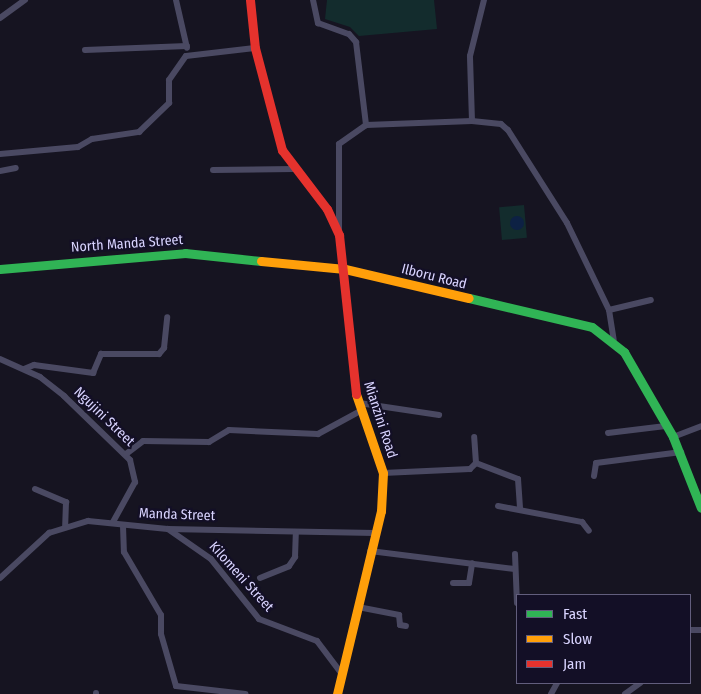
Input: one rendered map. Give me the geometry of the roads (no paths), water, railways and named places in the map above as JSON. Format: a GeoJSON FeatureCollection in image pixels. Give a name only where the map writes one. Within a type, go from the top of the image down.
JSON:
{"type":"FeatureCollection","features":[{"type":"Feature","properties":{"kind":"street"},"geometry":{"type":"LineString","coordinates":[[0,18],[25,0]]}},
{"type":"Feature","properties":{"kind":"street"},"geometry":{"type":"LineString","coordinates":[[176,0],[189,54]]}},
{"type":"Feature","properties":{"kind":"street"},"geometry":{"type":"LineString","coordinates":[[250,0],[255,48],[282,150],[294,169],[327,209],[339,236]]}},
{"type":"Feature","properties":{"kind":"street"},"geometry":{"type":"LineString","coordinates":[[313,0],[318,23],[349,34],[356,42],[366,125]]}},
{"type":"Feature","properties":{"kind":"street"},"geometry":{"type":"LineString","coordinates":[[472,121],[470,56],[484,0]]}},
{"type":"Feature","properties":{"kind":"street"},"geometry":{"type":"LineString","coordinates":[[85,50],[187,46]]}},
{"type":"Feature","properties":{"kind":"street"},"geometry":{"type":"LineString","coordinates":[[0,154],[78,147],[92,139],[139,132],[168,103],[169,80],[189,54],[255,48]]}},
{"type":"Feature","properties":{"kind":"street"},"geometry":{"type":"LineString","coordinates":[[345,270],[339,236],[338,147],[344,137],[366,125],[472,121],[500,124],[508,130],[567,223],[609,310],[614,340],[681,452],[701,508]]}},
{"type":"Feature","properties":{"kind":"street"},"geometry":{"type":"LineString","coordinates":[[0,171],[16,168]]}},
{"type":"Feature","properties":{"kind":"street"},"geometry":{"type":"LineString","coordinates":[[213,170],[294,169]]}},
{"type":"Feature","properties":{"kind":"street","name":"North Manda Street"},"geometry":{"type":"LineString","coordinates":[[0,269],[168,252],[345,270]]}},
{"type":"Feature","properties":{"kind":"street","name":"Ilboru Road"},"geometry":{"type":"LineString","coordinates":[[345,270],[572,320],[614,340]]}},
{"type":"Feature","properties":{"kind":"street","name":"Mianzini Road"},"geometry":{"type":"LineString","coordinates":[[337,694],[340,672],[358,607],[374,533],[382,473],[352,377],[345,270]]}},
{"type":"Feature","properties":{"kind":"street"},"geometry":{"type":"LineString","coordinates":[[609,310],[651,300]]}},
{"type":"Feature","properties":{"kind":"street"},"geometry":{"type":"LineString","coordinates":[[24,369],[39,365],[93,373],[101,354],[159,354],[164,348],[167,317]]}},
{"type":"Feature","properties":{"kind":"street","name":"Ngujini Street"},"geometry":{"type":"LineString","coordinates":[[0,358],[24,369],[72,402],[126,454],[134,466],[135,482],[113,522]]}},
{"type":"Feature","properties":{"kind":"street"},"geometry":{"type":"LineString","coordinates":[[126,454],[143,441],[209,442],[229,430],[318,434],[360,406],[439,415]]}},
{"type":"Feature","properties":{"kind":"street"},"geometry":{"type":"LineString","coordinates":[[608,433],[666,426]]}},
{"type":"Feature","properties":{"kind":"street"},"geometry":{"type":"LineString","coordinates":[[673,437],[701,426]]}},
{"type":"Feature","properties":{"kind":"street"},"geometry":{"type":"LineString","coordinates":[[382,473],[470,469],[476,463],[474,437]]}},
{"type":"Feature","properties":{"kind":"street"},"geometry":{"type":"LineString","coordinates":[[594,476],[596,463],[681,452]]}},
{"type":"Feature","properties":{"kind":"street"},"geometry":{"type":"LineString","coordinates":[[476,463],[518,479],[520,509]]}},
{"type":"Feature","properties":{"kind":"street"},"geometry":{"type":"LineString","coordinates":[[35,489],[66,502],[65,526]]}},
{"type":"Feature","properties":{"kind":"street"},"geometry":{"type":"LineString","coordinates":[[498,506],[582,522],[589,531]]}},
{"type":"Feature","properties":{"kind":"street","name":"Manda Street"},"geometry":{"type":"LineString","coordinates":[[0,578],[49,533],[65,526],[113,522],[123,526],[168,529],[374,533]]}},
{"type":"Feature","properties":{"kind":"street"},"geometry":{"type":"LineString","coordinates":[[123,526],[124,552],[161,615],[161,634],[176,686],[246,694]]}},
{"type":"Feature","properties":{"kind":"street","name":"Kilomeni Street"},"geometry":{"type":"LineString","coordinates":[[168,529],[211,559],[258,619],[317,641],[340,672]]}},
{"type":"Feature","properties":{"kind":"street"},"geometry":{"type":"LineString","coordinates":[[260,578],[276,574],[295,557],[296,532]]}},
{"type":"Feature","properties":{"kind":"street"},"geometry":{"type":"LineString","coordinates":[[370,551],[514,569]]}},
{"type":"Feature","properties":{"kind":"street"},"geometry":{"type":"LineString","coordinates":[[515,554],[516,594]]}},
{"type":"Feature","properties":{"kind":"street"},"geometry":{"type":"LineString","coordinates":[[453,583],[469,583],[472,563]]}},
{"type":"Feature","properties":{"kind":"street"},"geometry":{"type":"LineString","coordinates":[[358,607],[400,615],[400,625],[406,626]]}},
{"type":"Feature","properties":{"kind":"street"},"geometry":{"type":"LineString","coordinates":[[625,694],[639,684]]}},
{"type":"Feature","properties":{"kind":"water"},"geometry":{"type":"Polygon","coordinates":[[[517,216],[522,218],[524,223],[522,228],[517,230],[512,228],[510,223],[512,218],[517,216]]]}}]}
